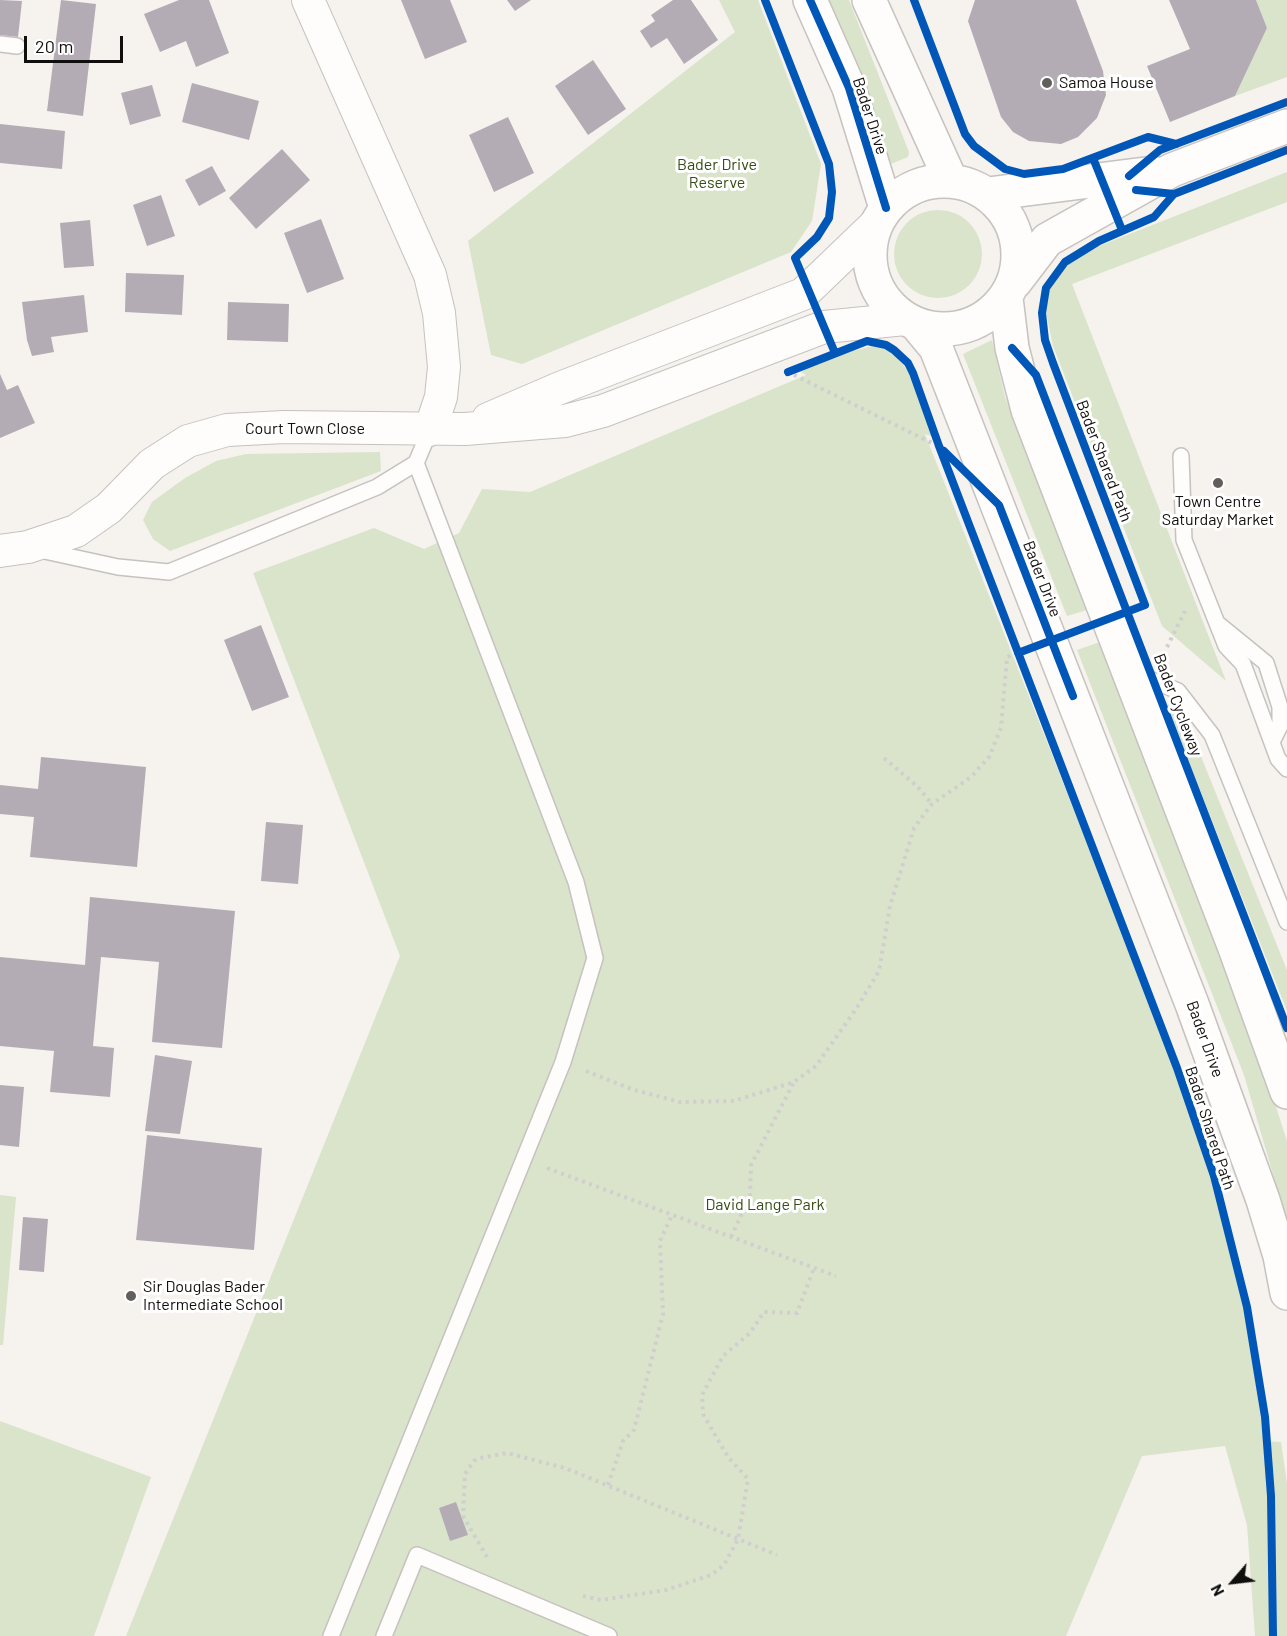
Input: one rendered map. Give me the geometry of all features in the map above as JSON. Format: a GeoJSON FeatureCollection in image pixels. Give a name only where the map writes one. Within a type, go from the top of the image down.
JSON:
{"type":"FeatureCollection","features":[{"type":"Feature","properties":{"kind":"main road","name":"Bader Drive"},"geometry":{"type":"LineString","coordinates":[[810,0],[849,88],[882,215]]}},
{"type":"Feature","properties":{"kind":"main road"},"geometry":{"type":"LineString","coordinates":[[869,0],[951,181]]}},
{"type":"Feature","properties":{"kind":"main road"},"geometry":{"type":"LineString","coordinates":[[1287,126],[1172,170],[1047,240],[1010,291],[988,316],[966,327],[941,330],[910,321],[888,304],[874,276],[870,244],[882,215],[904,192],[927,182],[951,181],[970,185],[988,194],[1006,212],[1016,235],[1019,259],[1010,291],[1012,348],[1028,410],[1235,948],[1287,1092]]}},
{"type":"Feature","properties":{"kind":"main road"},"geometry":{"type":"LineString","coordinates":[[988,194],[1172,170]]}},
{"type":"Feature","properties":{"kind":"main road","name":"Bader Drive"},"geometry":{"type":"LineString","coordinates":[[910,321],[936,348],[1051,641],[1237,1125],[1280,1256],[1287,1293]]}},
{"type":"Feature","properties":{"kind":"street"},"geometry":{"type":"LineString","coordinates":[[308,0],[430,275],[439,313],[444,367],[441,397],[430,430]]}},
{"type":"Feature","properties":{"kind":"street","name":"Court Town Close"},"geometry":{"type":"LineString","coordinates":[[465,429],[560,388],[803,294],[882,215]]}},
{"type":"Feature","properties":{"kind":"street","name":"Court Town Close"},"geometry":{"type":"LineString","coordinates":[[14,549],[76,531],[109,508],[152,464],[188,441],[227,430],[284,427],[430,430],[565,421],[603,411],[824,327],[910,321]]}},
{"type":"Feature","properties":{"kind":"lane"},"geometry":{"type":"LineString","coordinates":[[0,44],[17,46]]}},
{"type":"Feature","properties":{"kind":"lane"},"geometry":{"type":"LineString","coordinates":[[14,549],[118,567],[169,572],[377,487],[416,463],[430,430]]}},
{"type":"Feature","properties":{"kind":"lane"},"geometry":{"type":"LineString","coordinates":[[1181,456],[1184,540],[1226,646],[1243,664],[1278,759],[1287,769]]}},
{"type":"Feature","properties":{"kind":"lane"},"geometry":{"type":"LineString","coordinates":[[331,1636],[563,1062],[595,958],[576,882],[416,463]]}},
{"type":"Feature","properties":{"kind":"lane"},"geometry":{"type":"LineString","coordinates":[[1217,623],[1266,663],[1280,707],[1280,726],[1272,742]]}},
{"type":"Feature","properties":{"kind":"lane"},"geometry":{"type":"LineString","coordinates":[[1127,669],[1178,691],[1212,735],[1287,922]]}},
{"type":"Feature","properties":{"kind":"lane"},"geometry":{"type":"LineString","coordinates":[[384,1636],[417,1555],[609,1636]]}},
{"type":"Feature","properties":{"kind":"path"},"geometry":{"type":"LineString","coordinates":[[788,372],[939,446]]}},
{"type":"Feature","properties":{"kind":"path"},"geometry":{"type":"LineString","coordinates":[[937,436],[944,455]]}},
{"type":"Feature","properties":{"kind":"path"},"geometry":{"type":"LineString","coordinates":[[1167,647],[1189,605],[1206,595]]}},
{"type":"Feature","properties":{"kind":"path"},"geometry":{"type":"LineString","coordinates":[[563,1062],[634,1090],[680,1102],[734,1101],[794,1082],[816,1066],[856,1009],[879,971],[890,906],[914,828],[932,804],[971,777],[989,757],[1001,728],[1008,657],[1051,641]]}},
{"type":"Feature","properties":{"kind":"path"},"geometry":{"type":"LineString","coordinates":[[1014,642],[1022,663]]}},
{"type":"Feature","properties":{"kind":"path"},"geometry":{"type":"LineString","coordinates":[[884,758],[917,786],[932,804]]}},
{"type":"Feature","properties":{"kind":"path"},"geometry":{"type":"LineString","coordinates":[[730,1238],[750,1196],[751,1165],[794,1082]]}},
{"type":"Feature","properties":{"kind":"path"},"geometry":{"type":"LineString","coordinates":[[523,1159],[836,1276]]}},
{"type":"Feature","properties":{"kind":"path"},"geometry":{"type":"LineString","coordinates":[[608,1485],[622,1442],[634,1430],[663,1314],[660,1241],[672,1215]]}},
{"type":"Feature","properties":{"kind":"path"},"geometry":{"type":"LineString","coordinates":[[581,1596],[601,1600],[613,1599],[691,1584],[711,1575],[724,1565],[738,1539],[748,1479],[728,1457],[703,1414],[702,1395],[723,1356],[750,1333],[764,1312],[798,1313],[814,1268]]}},
{"type":"Feature","properties":{"kind":"path"},"geometry":{"type":"LineString","coordinates":[[488,1558],[463,1516],[465,1474],[474,1461],[507,1453],[565,1467],[777,1555]]}},
{"type":"Feature","properties":{"kind":"green space","name":"Bader Drive Reserve"},"geometry":{"type":"Polygon","coordinates":[[[719,0],[758,0],[821,164],[812,221],[791,252],[522,364],[491,355],[468,241],[735,32],[719,0]]]}},
{"type":"Feature","properties":{"kind":"green space"},"geometry":{"type":"Polygon","coordinates":[[[829,0],[849,0],[909,152],[908,157],[891,164],[889,161],[829,0]]]}},
{"type":"Feature","properties":{"kind":"green space"},"geometry":{"type":"Polygon","coordinates":[[[1256,0],[1287,0],[1287,77],[1235,96],[1267,28],[1256,0]]]}},
{"type":"Feature","properties":{"kind":"green space"},"geometry":{"type":"Polygon","coordinates":[[[1287,172],[1287,202],[1072,284],[1226,681],[1162,626],[1053,346],[1046,312],[1047,289],[1071,262],[1094,248],[1287,172]]]}},
{"type":"Feature","properties":{"kind":"green space"},"geometry":{"type":"Polygon","coordinates":[[[938,210],[955,214],[969,223],[978,237],[982,254],[978,271],[969,285],[955,294],[938,298],[921,294],[907,285],[898,271],[894,254],[898,237],[907,223],[921,214],[938,210]]]}},
{"type":"Feature","properties":{"kind":"green space"},"geometry":{"type":"Polygon","coordinates":[[[992,340],[1005,397],[1087,610],[1067,616],[963,354],[992,340]]]}},
{"type":"Feature","properties":{"kind":"green space","name":"David Lange Park"},"geometry":{"type":"Polygon","coordinates":[[[880,344],[895,355],[910,374],[934,437],[925,434],[1160,1027],[1237,1253],[1264,1441],[1281,1442],[1287,1483],[1287,1636],[1255,1636],[1247,1525],[1225,1446],[1142,1456],[1066,1636],[126,1636],[400,956],[253,573],[374,528],[424,549],[459,533],[482,489],[530,492],[806,375],[801,372],[822,359],[880,344]]]}},
{"type":"Feature","properties":{"kind":"green space"},"geometry":{"type":"Polygon","coordinates":[[[380,452],[381,471],[170,551],[153,539],[143,520],[152,502],[185,478],[216,461],[246,454],[380,452]]]}},
{"type":"Feature","properties":{"kind":"green space"},"geometry":{"type":"Polygon","coordinates":[[[1100,642],[1258,1051],[1287,1141],[1287,1222],[1244,1075],[1077,650],[1100,642]]]}},
{"type":"Feature","properties":{"kind":"green space"},"geometry":{"type":"Polygon","coordinates":[[[1169,702],[1174,702],[1188,724],[1287,970],[1287,1011],[1168,709],[1169,702]]]}},
{"type":"Feature","properties":{"kind":"green space"},"geometry":{"type":"Polygon","coordinates":[[[0,1195],[16,1197],[3,1345],[0,1345],[0,1195]]]}},
{"type":"Feature","properties":{"kind":"green space"},"geometry":{"type":"Polygon","coordinates":[[[0,1421],[151,1477],[94,1636],[0,1636],[0,1421]]]}},
{"type":"Feature","properties":{"kind":"building"},"geometry":{"type":"Polygon","coordinates":[[[0,0],[22,1],[18,37],[0,35],[0,0]]]}},
{"type":"Feature","properties":{"kind":"building"},"geometry":{"type":"Polygon","coordinates":[[[61,0],[96,4],[83,116],[47,111],[61,0]]]}},
{"type":"Feature","properties":{"kind":"building"},"geometry":{"type":"Polygon","coordinates":[[[179,0],[209,0],[229,53],[196,67],[186,41],[160,52],[144,14],[179,0]]]}},
{"type":"Feature","properties":{"kind":"building"},"geometry":{"type":"Polygon","coordinates":[[[401,0],[450,0],[467,42],[425,59],[401,0]]]}},
{"type":"Feature","properties":{"kind":"building"},"geometry":{"type":"Polygon","coordinates":[[[507,0],[531,0],[515,11],[507,0]]]}},
{"type":"Feature","properties":{"kind":"building"},"geometry":{"type":"Polygon","coordinates":[[[673,0],[691,0],[718,40],[684,64],[667,38],[651,48],[640,31],[655,21],[651,15],[673,0]]]}},
{"type":"Feature","properties":{"kind":"building","name":"Samoa House"},"geometry":{"type":"Polygon","coordinates":[[[975,0],[1076,0],[1103,71],[1106,95],[1097,118],[1078,137],[1061,144],[1029,141],[1013,132],[1001,117],[968,21],[975,0]]]}},
{"type":"Feature","properties":{"kind":"building"},"geometry":{"type":"Polygon","coordinates":[[[1169,0],[1256,0],[1267,28],[1235,96],[1170,122],[1147,66],[1190,49],[1169,0]]]}},
{"type":"Feature","properties":{"kind":"building"},"geometry":{"type":"Polygon","coordinates":[[[593,60],[626,109],[588,135],[555,86],[593,60]]]}},
{"type":"Feature","properties":{"kind":"building"},"geometry":{"type":"Polygon","coordinates":[[[192,83],[259,101],[249,140],[182,122],[192,83]]]}},
{"type":"Feature","properties":{"kind":"building"},"geometry":{"type":"Polygon","coordinates":[[[152,85],[161,116],[130,125],[121,93],[152,85]]]}},
{"type":"Feature","properties":{"kind":"building"},"geometry":{"type":"Polygon","coordinates":[[[508,117],[534,173],[494,192],[469,135],[508,117]]]}},
{"type":"Feature","properties":{"kind":"building"},"geometry":{"type":"Polygon","coordinates":[[[0,124],[65,131],[62,169],[0,163],[0,124]]]}},
{"type":"Feature","properties":{"kind":"building"},"geometry":{"type":"Polygon","coordinates":[[[282,149],[310,180],[256,229],[229,198],[282,149]]]}},
{"type":"Feature","properties":{"kind":"building"},"geometry":{"type":"Polygon","coordinates":[[[212,166],[226,191],[199,206],[185,180],[212,166]]]}},
{"type":"Feature","properties":{"kind":"building"},"geometry":{"type":"Polygon","coordinates":[[[161,195],[175,236],[147,246],[133,205],[161,195]]]}},
{"type":"Feature","properties":{"kind":"building"},"geometry":{"type":"Polygon","coordinates":[[[321,219],[344,279],[307,293],[284,233],[321,219]]]}},
{"type":"Feature","properties":{"kind":"building"},"geometry":{"type":"Polygon","coordinates":[[[90,220],[94,266],[64,268],[60,223],[90,220]]]}},
{"type":"Feature","properties":{"kind":"building"},"geometry":{"type":"Polygon","coordinates":[[[126,273],[184,275],[182,315],[125,312],[126,273]]]}},
{"type":"Feature","properties":{"kind":"building"},"geometry":{"type":"Polygon","coordinates":[[[84,295],[88,332],[51,337],[54,352],[32,356],[27,340],[22,302],[84,295]]]}},
{"type":"Feature","properties":{"kind":"building"},"geometry":{"type":"Polygon","coordinates":[[[228,302],[289,304],[288,342],[227,340],[228,302]]]}},
{"type":"Feature","properties":{"kind":"building"},"geometry":{"type":"Polygon","coordinates":[[[0,374],[7,390],[18,385],[35,423],[0,438],[0,374]]]}},
{"type":"Feature","properties":{"kind":"building"},"geometry":{"type":"Polygon","coordinates":[[[261,625],[289,697],[252,711],[224,640],[261,625]]]}},
{"type":"Feature","properties":{"kind":"building"},"geometry":{"type":"Polygon","coordinates":[[[41,757],[146,767],[137,867],[30,857],[34,817],[0,814],[0,785],[38,789],[41,757]]]}},
{"type":"Feature","properties":{"kind":"building"},"geometry":{"type":"Polygon","coordinates":[[[266,822],[303,825],[298,884],[261,881],[266,822]]]}},
{"type":"Feature","properties":{"kind":"building"},"geometry":{"type":"Polygon","coordinates":[[[90,897],[235,911],[222,1048],[152,1042],[159,962],[101,957],[93,1046],[114,1048],[110,1097],[50,1092],[54,1051],[0,1046],[0,957],[85,965],[90,897]]]}},
{"type":"Feature","properties":{"kind":"building"},"geometry":{"type":"Polygon","coordinates":[[[155,1055],[192,1061],[180,1134],[145,1131],[155,1055]]]}},
{"type":"Feature","properties":{"kind":"building"},"geometry":{"type":"Polygon","coordinates":[[[0,1085],[24,1087],[19,1147],[0,1145],[0,1085]]]}},
{"type":"Feature","properties":{"kind":"building"},"geometry":{"type":"Polygon","coordinates":[[[147,1135],[262,1148],[254,1250],[136,1240],[147,1135]]]}},
{"type":"Feature","properties":{"kind":"building"},"geometry":{"type":"Polygon","coordinates":[[[23,1217],[48,1219],[44,1272],[19,1270],[23,1217]]]}},
{"type":"Feature","properties":{"kind":"building"},"geometry":{"type":"Polygon","coordinates":[[[456,1502],[468,1535],[450,1541],[439,1508],[456,1502]]]}},
{"type":"Feature","properties":{"kind":"cycle path"},"geometry":{"type":"LineString","coordinates":[[765,0],[829,164],[832,192],[829,218],[817,237],[795,258],[835,353]]}},
{"type":"Feature","properties":{"kind":"cycle path"},"geometry":{"type":"LineString","coordinates":[[810,0],[849,88],[886,208]]}},
{"type":"Feature","properties":{"kind":"cycle path"},"geometry":{"type":"LineString","coordinates":[[914,0],[965,134],[974,146],[1005,169],[1024,174],[1063,169],[1148,137],[1176,144]]}},
{"type":"Feature","properties":{"kind":"cycle path"},"geometry":{"type":"LineString","coordinates":[[1129,176],[1160,150],[1287,102]]}},
{"type":"Feature","properties":{"kind":"cycle path"},"geometry":{"type":"LineString","coordinates":[[1136,190],[1174,194],[1287,150]]}},
{"type":"Feature","properties":{"kind":"cycle path"},"geometry":{"type":"LineString","coordinates":[[1093,158],[1122,230]]}},
{"type":"Feature","properties":{"kind":"cycle path","name":"Bader Shared Path"},"geometry":{"type":"LineString","coordinates":[[1018,653],[1145,605],[1053,363],[1045,340],[1042,313],[1046,288],[1065,262],[1099,241],[1154,217],[1174,194]]}},
{"type":"Feature","properties":{"kind":"cycle path","name":"Bader Shared Path"},"geometry":{"type":"LineString","coordinates":[[788,372],[867,341],[886,345],[894,350],[908,363],[913,373],[1177,1068],[1214,1176],[1247,1307],[1265,1417],[1271,1496],[1273,1636]]}},
{"type":"Feature","properties":{"kind":"cycle path","name":"Bader Cycleway"},"geometry":{"type":"LineString","coordinates":[[1012,348],[1036,375],[1287,1028]]}},
{"type":"Feature","properties":{"kind":"cycle path"},"geometry":{"type":"LineString","coordinates":[[944,451],[999,505],[1073,696]]}},
{"type":"Feature","properties":{"kind":"place","name":"Samoa House"},"geometry":{"type":"Point","coordinates":[1047,83]}},
{"type":"Feature","properties":{"kind":"place","name":"Town Centre Saturday Market"},"geometry":{"type":"Point","coordinates":[1218,483]}},
{"type":"Feature","properties":{"kind":"place","name":"Sir Douglas Bader Intermediate School"},"geometry":{"type":"Point","coordinates":[131,1296]}}]}
